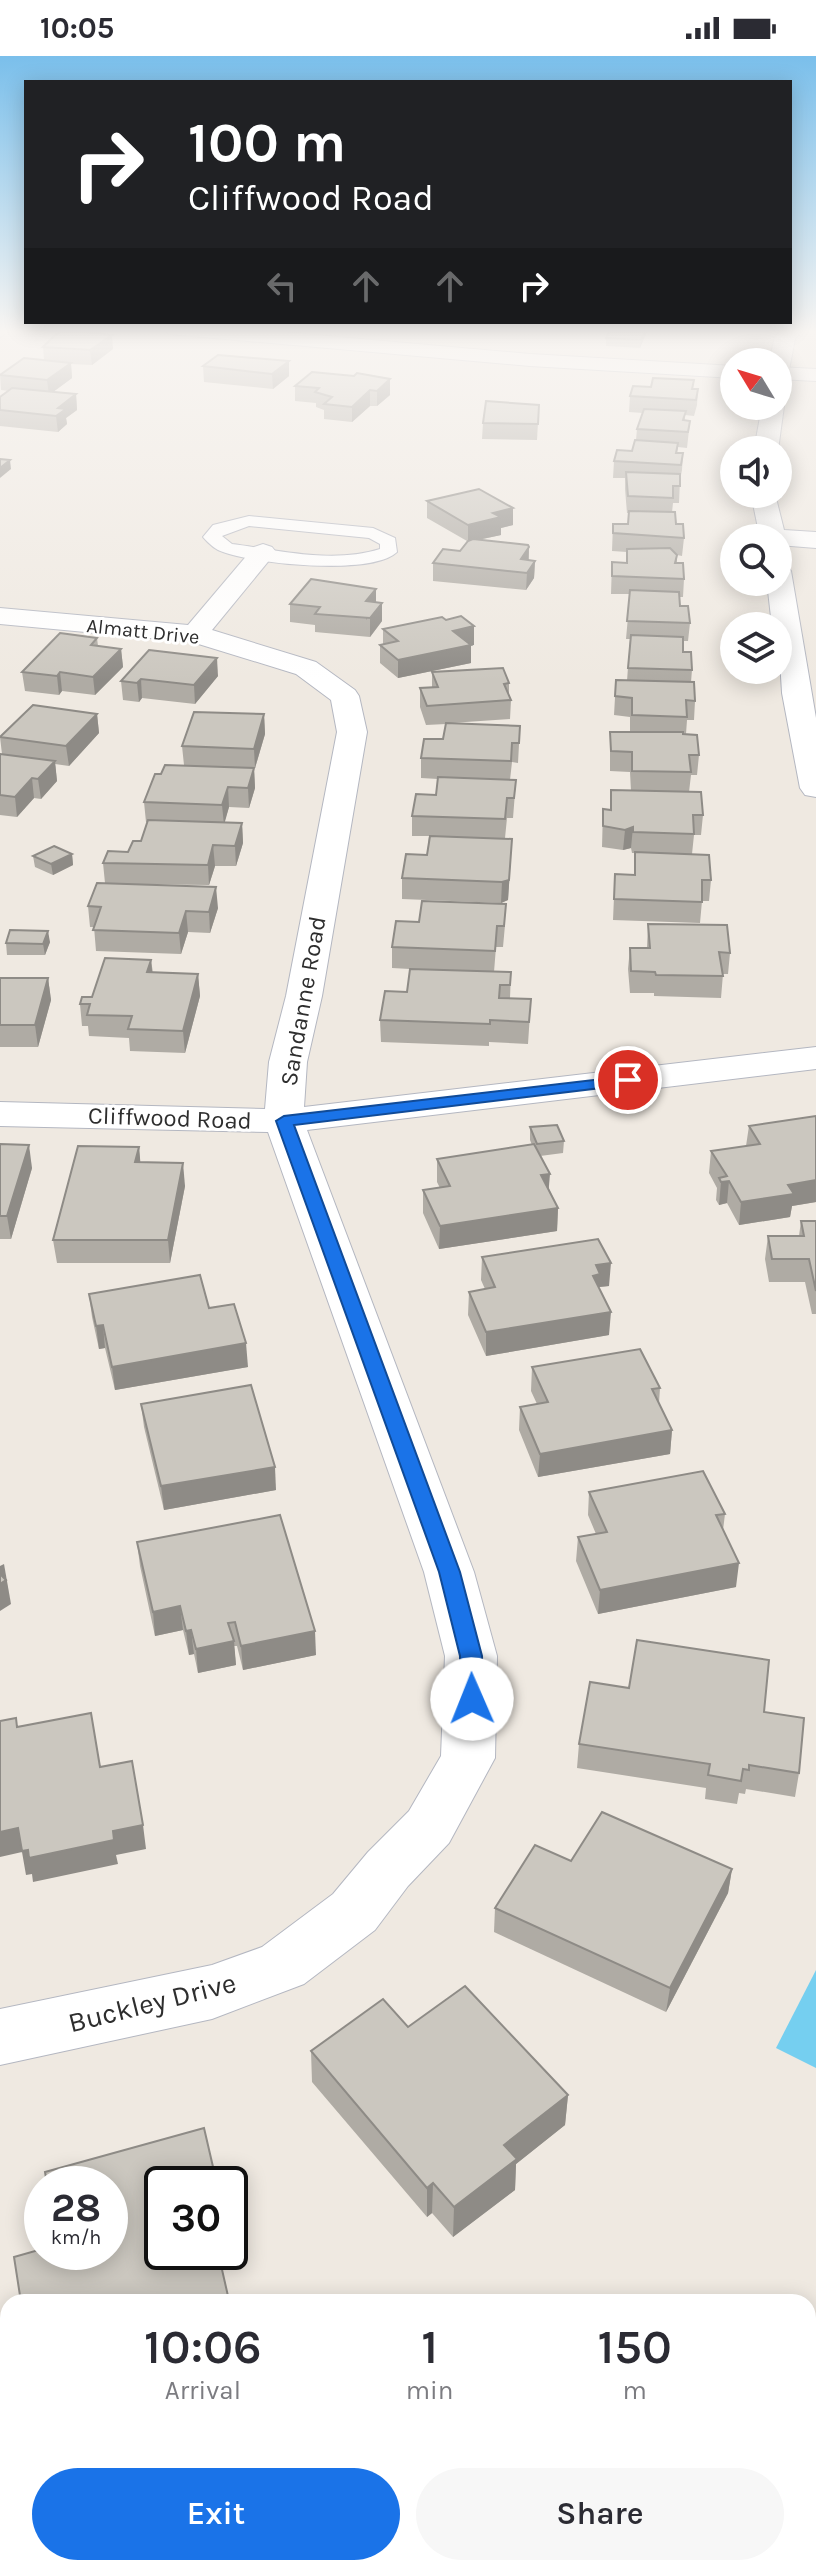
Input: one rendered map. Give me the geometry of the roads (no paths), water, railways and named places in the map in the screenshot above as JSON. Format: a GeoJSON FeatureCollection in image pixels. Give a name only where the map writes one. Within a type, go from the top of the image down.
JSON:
{"type":"FeatureCollection","features":[{"type":"Feature","properties":{"kind":"street"},"geometry":{"type":"LineString","coordinates":[[792,539],[816,540]]}},
{"type":"Feature","properties":{"kind":"street"},"geometry":{"type":"LineString","coordinates":[[195,634],[263,552]]}},
{"type":"Feature","properties":{"kind":"street"},"geometry":{"type":"LineString","coordinates":[[784,596],[806,694],[816,788]]}},
{"type":"Feature","properties":{"kind":"street","name":"Almatt Drive"},"geometry":{"type":"LineString","coordinates":[[6,623],[195,634],[306,668],[326,681]]}},
{"type":"Feature","properties":{"kind":"street","name":"Sandanne Road"},"geometry":{"type":"LineString","coordinates":[[326,681],[345,696],[352,732],[304,996],[288,1062],[284,1121],[449,1572],[471,1656],[468,1758],[434,1820]]}},
{"type":"Feature","properties":{"kind":"street","name":"Cliffwood Road"},"geometry":{"type":"LineString","coordinates":[[0,1114],[284,1121],[816,1058]]}},
{"type":"Feature","properties":{"kind":"street","name":"Buckley Drive"},"geometry":{"type":"LineString","coordinates":[[0,2037],[212,1992],[283,1966],[354,1912],[388,1869],[434,1820]]}},
{"type":"Feature","properties":{"kind":"lane"},"geometry":{"type":"LineString","coordinates":[[249,521],[373,533],[389,542],[388,552],[367,561],[338,561],[263,552],[227,548],[212,537],[219,529],[249,521]]}},
{"type":"Feature","properties":{"kind":"water"},"geometry":{"type":"Polygon","coordinates":[[[816,1970],[816,2068],[776,2048],[816,1970]]]}}]}
